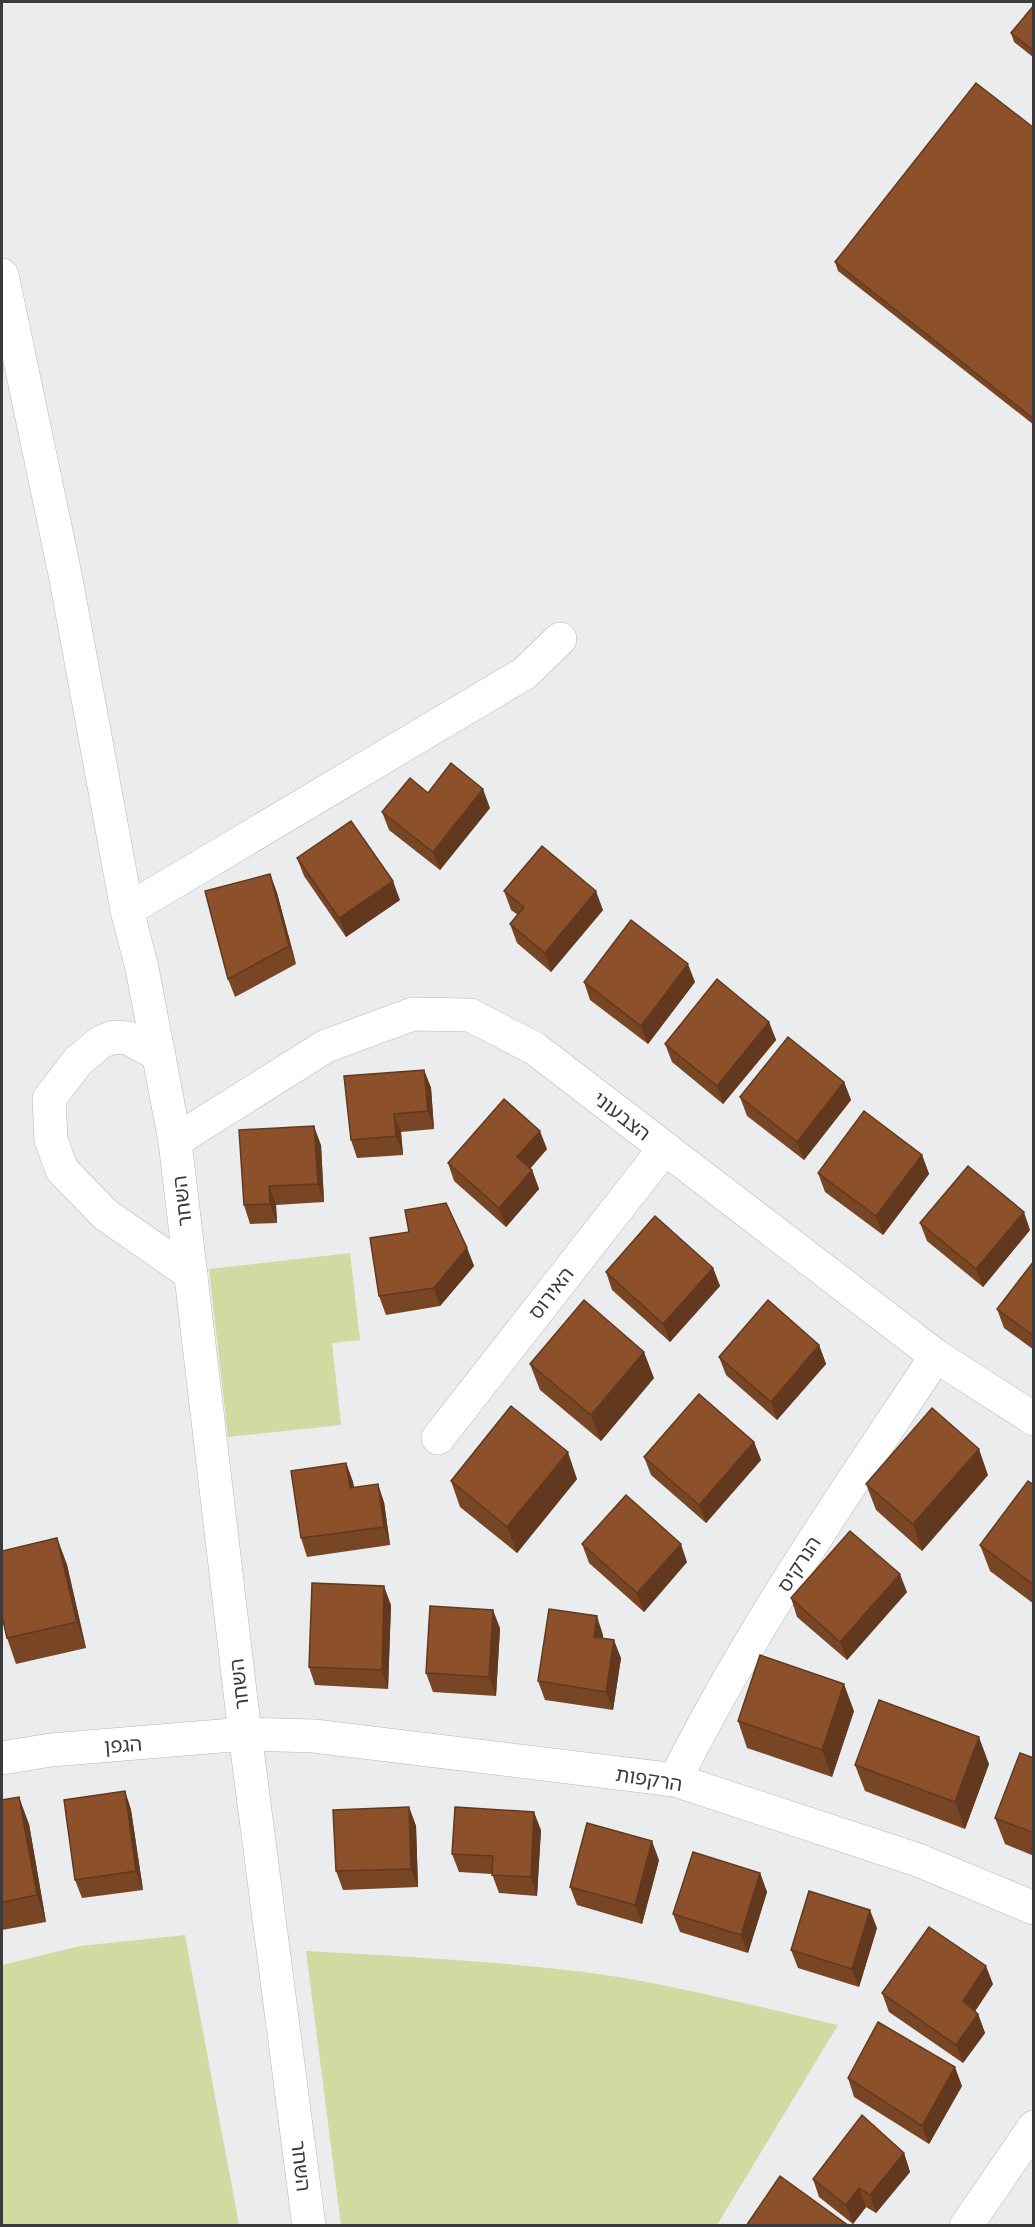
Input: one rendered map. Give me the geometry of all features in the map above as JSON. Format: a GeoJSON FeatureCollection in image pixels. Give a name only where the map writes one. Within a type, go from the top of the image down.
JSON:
{"type":"FeatureCollection","features":[{"type":"Feature","properties":{"kind":"street","name":"השחר"},"geometry":{"type":"LineString","coordinates":[[2,275],[65,574],[127,910],[142,968],[175,1141],[245,1734],[309,2226]]}},
{"type":"Feature","properties":{"kind":"street"},"geometry":{"type":"LineString","coordinates":[[127,910],[525,672],[560,639]]}},
{"type":"Feature","properties":{"kind":"street","name":"הצבעוני"},"geometry":{"type":"LineString","coordinates":[[175,1141],[326,1046],[413,1014],[470,1015],[534,1048],[936,1356],[1034,1419]]}},
{"type":"Feature","properties":{"kind":"street"},"geometry":{"type":"LineString","coordinates":[[159,1055],[128,1038],[113,1037],[101,1042],[78,1061],[49,1099],[51,1140],[62,1170],[106,1215],[190,1274]]}},
{"type":"Feature","properties":{"kind":"street","name":"האירוס"},"geometry":{"type":"LineString","coordinates":[[438,1438],[664,1149]]}},
{"type":"Feature","properties":{"kind":"street","name":"הנרקיס"},"geometry":{"type":"LineString","coordinates":[[675,1780],[708,1715],[779,1594],[936,1356]]}},
{"type":"Feature","properties":{"kind":"street","name":"הגפן"},"geometry":{"type":"LineString","coordinates":[[2,1758],[51,1750],[245,1734]]}},
{"type":"Feature","properties":{"kind":"street","name":"הרקפות"},"geometry":{"type":"LineString","coordinates":[[245,1734],[314,1736],[675,1780],[918,1860],[1034,1908]]}},
{"type":"Feature","properties":{"kind":"street"},"geometry":{"type":"LineString","coordinates":[[966,2226],[1034,2127]]}},
{"type":"Feature","properties":{"kind":"green space"},"geometry":{"type":"Polygon","coordinates":[[[350,1253],[360,1340],[332,1343],[341,1425],[228,1437],[209,1269],[350,1253]]]}},
{"type":"Feature","properties":{"kind":"green space"},"geometry":{"type":"Polygon","coordinates":[[[185,1935],[239,2225],[2,2225],[2,1965],[80,1946],[185,1935]]]}},
{"type":"Feature","properties":{"kind":"green space"},"geometry":{"type":"Polygon","coordinates":[[[306,1951],[480,1962],[584,1972],[680,1989],[838,2025],[717,2225],[341,2225],[306,1951]]]}},
{"type":"Feature","properties":{"kind":"building"},"geometry":{"type":"Polygon","coordinates":[[[1034,5],[1034,51],[1011,33],[1034,5]]]}},
{"type":"Feature","properties":{"kind":"building"},"geometry":{"type":"Polygon","coordinates":[[[976,83],[1034,128],[1034,419],[835,262],[976,83]]]}},
{"type":"Feature","properties":{"kind":"building"},"geometry":{"type":"Polygon","coordinates":[[[451,763],[483,789],[433,852],[382,812],[410,778],[428,793],[451,763]]]}},
{"type":"Feature","properties":{"kind":"building"},"geometry":{"type":"Polygon","coordinates":[[[351,821],[393,881],[339,918],[297,858],[351,821]]]}},
{"type":"Feature","properties":{"kind":"building"},"geometry":{"type":"Polygon","coordinates":[[[542,846],[596,891],[545,953],[510,924],[524,907],[504,891],[542,846]]]}},
{"type":"Feature","properties":{"kind":"building"},"geometry":{"type":"Polygon","coordinates":[[[270,874],[289,946],[228,979],[205,891],[270,874]]]}},
{"type":"Feature","properties":{"kind":"building"},"geometry":{"type":"Polygon","coordinates":[[[631,920],[688,964],[641,1026],[584,982],[631,920]]]}},
{"type":"Feature","properties":{"kind":"building"},"geometry":{"type":"Polygon","coordinates":[[[717,979],[769,1022],[717,1086],[665,1044],[717,979]]]}},
{"type":"Feature","properties":{"kind":"building"},"geometry":{"type":"Polygon","coordinates":[[[788,1037],[844,1082],[797,1142],[740,1097],[788,1037]]]}},
{"type":"Feature","properties":{"kind":"building"},"geometry":{"type":"Polygon","coordinates":[[[424,1070],[428,1111],[394,1114],[396,1136],[351,1140],[344,1076],[424,1070]]]}},
{"type":"Feature","properties":{"kind":"building"},"geometry":{"type":"Polygon","coordinates":[[[504,1099],[540,1131],[517,1157],[532,1170],[499,1208],[448,1163],[504,1099]]]}},
{"type":"Feature","properties":{"kind":"building"},"geometry":{"type":"Polygon","coordinates":[[[864,1111],[922,1155],[876,1216],[818,1173],[864,1111]]]}},
{"type":"Feature","properties":{"kind":"building"},"geometry":{"type":"Polygon","coordinates":[[[314,1126],[318,1184],[269,1186],[270,1204],[244,1205],[239,1130],[314,1126]]]}},
{"type":"Feature","properties":{"kind":"building"},"geometry":{"type":"Polygon","coordinates":[[[968,1166],[1024,1212],[976,1269],[920,1223],[968,1166]]]}},
{"type":"Feature","properties":{"kind":"building"},"geometry":{"type":"Polygon","coordinates":[[[446,1203],[467,1248],[434,1288],[379,1296],[370,1238],[409,1232],[405,1210],[446,1203]]]}},
{"type":"Feature","properties":{"kind":"building"},"geometry":{"type":"Polygon","coordinates":[[[655,1216],[713,1268],[663,1324],[606,1272],[655,1216]]]}},
{"type":"Feature","properties":{"kind":"building"},"geometry":{"type":"Polygon","coordinates":[[[1034,1261],[1034,1336],[997,1309],[1034,1261]]]}},
{"type":"Feature","properties":{"kind":"building"},"geometry":{"type":"Polygon","coordinates":[[[584,1300],[644,1352],[591,1415],[530,1364],[584,1300]]]}},
{"type":"Feature","properties":{"kind":"building"},"geometry":{"type":"Polygon","coordinates":[[[768,1300],[819,1345],[771,1402],[719,1357],[768,1300]]]}},
{"type":"Feature","properties":{"kind":"building"},"geometry":{"type":"Polygon","coordinates":[[[699,1394],[754,1442],[699,1505],[644,1457],[699,1394]]]}},
{"type":"Feature","properties":{"kind":"building"},"geometry":{"type":"Polygon","coordinates":[[[511,1406],[568,1452],[507,1527],[451,1481],[511,1406]]]}},
{"type":"Feature","properties":{"kind":"building"},"geometry":{"type":"Polygon","coordinates":[[[932,1408],[979,1449],[913,1524],[866,1484],[932,1408]]]}},
{"type":"Feature","properties":{"kind":"building"},"geometry":{"type":"Polygon","coordinates":[[[346,1463],[350,1488],[378,1484],[384,1527],[301,1538],[291,1471],[346,1463]]]}},
{"type":"Feature","properties":{"kind":"building"},"geometry":{"type":"Polygon","coordinates":[[[1028,1481],[1034,1485],[1034,1585],[980,1545],[1028,1481]]]}},
{"type":"Feature","properties":{"kind":"building"},"geometry":{"type":"Polygon","coordinates":[[[626,1495],[681,1544],[637,1593],[582,1544],[626,1495]]]}},
{"type":"Feature","properties":{"kind":"building"},"geometry":{"type":"Polygon","coordinates":[[[850,1531],[900,1574],[840,1642],[791,1598],[850,1531]]]}},
{"type":"Feature","properties":{"kind":"building"},"geometry":{"type":"Polygon","coordinates":[[[57,1538],[77,1622],[7,1638],[2,1616],[2,1551],[57,1538]]]}},
{"type":"Feature","properties":{"kind":"building"},"geometry":{"type":"Polygon","coordinates":[[[312,1583],[384,1586],[382,1670],[309,1667],[312,1583]]]}},
{"type":"Feature","properties":{"kind":"building"},"geometry":{"type":"Polygon","coordinates":[[[430,1606],[493,1610],[489,1677],[426,1673],[430,1606]]]}},
{"type":"Feature","properties":{"kind":"building"},"geometry":{"type":"Polygon","coordinates":[[[549,1609],[597,1616],[594,1637],[614,1640],[606,1692],[538,1681],[549,1609]]]}},
{"type":"Feature","properties":{"kind":"building"},"geometry":{"type":"Polygon","coordinates":[[[760,1655],[844,1684],[822,1750],[738,1721],[760,1655]]]}},
{"type":"Feature","properties":{"kind":"building"},"geometry":{"type":"Polygon","coordinates":[[[879,1700],[979,1737],[955,1802],[855,1765],[879,1700]]]}},
{"type":"Feature","properties":{"kind":"building"},"geometry":{"type":"Polygon","coordinates":[[[1020,1753],[1034,1758],[1034,1833],[995,1818],[1020,1753]]]}},
{"type":"Feature","properties":{"kind":"building"},"geometry":{"type":"Polygon","coordinates":[[[125,1791],[136,1871],[75,1880],[64,1800],[125,1791]]]}},
{"type":"Feature","properties":{"kind":"building"},"geometry":{"type":"Polygon","coordinates":[[[19,1797],[37,1895],[2,1902],[2,1800],[19,1797]]]}},
{"type":"Feature","properties":{"kind":"building"},"geometry":{"type":"Polygon","coordinates":[[[409,1807],[411,1869],[336,1871],[333,1810],[409,1807]]]}},
{"type":"Feature","properties":{"kind":"building"},"geometry":{"type":"Polygon","coordinates":[[[455,1807],[534,1812],[531,1877],[492,1875],[493,1856],[452,1854],[455,1807]]]}},
{"type":"Feature","properties":{"kind":"building"},"geometry":{"type":"Polygon","coordinates":[[[587,1823],[652,1841],[635,1905],[570,1887],[587,1823]]]}},
{"type":"Feature","properties":{"kind":"building"},"geometry":{"type":"Polygon","coordinates":[[[693,1852],[760,1873],[741,1935],[673,1914],[693,1852]]]}},
{"type":"Feature","properties":{"kind":"building"},"geometry":{"type":"Polygon","coordinates":[[[809,1891],[870,1910],[852,1969],[791,1950],[809,1891]]]}},
{"type":"Feature","properties":{"kind":"building"},"geometry":{"type":"Polygon","coordinates":[[[929,1927],[986,1966],[963,2001],[978,2014],[956,2045],[882,1993],[929,1927]]]}},
{"type":"Feature","properties":{"kind":"building"},"geometry":{"type":"Polygon","coordinates":[[[878,2022],[955,2067],[922,2126],[848,2078],[878,2022]]]}},
{"type":"Feature","properties":{"kind":"building"},"geometry":{"type":"Polygon","coordinates":[[[862,2115],[904,2153],[870,2195],[859,2188],[846,2205],[813,2179],[862,2115]]]}},
{"type":"Feature","properties":{"kind":"building"},"geometry":{"type":"Polygon","coordinates":[[[780,2176],[849,2226],[746,2226],[780,2176]]]}}]}
